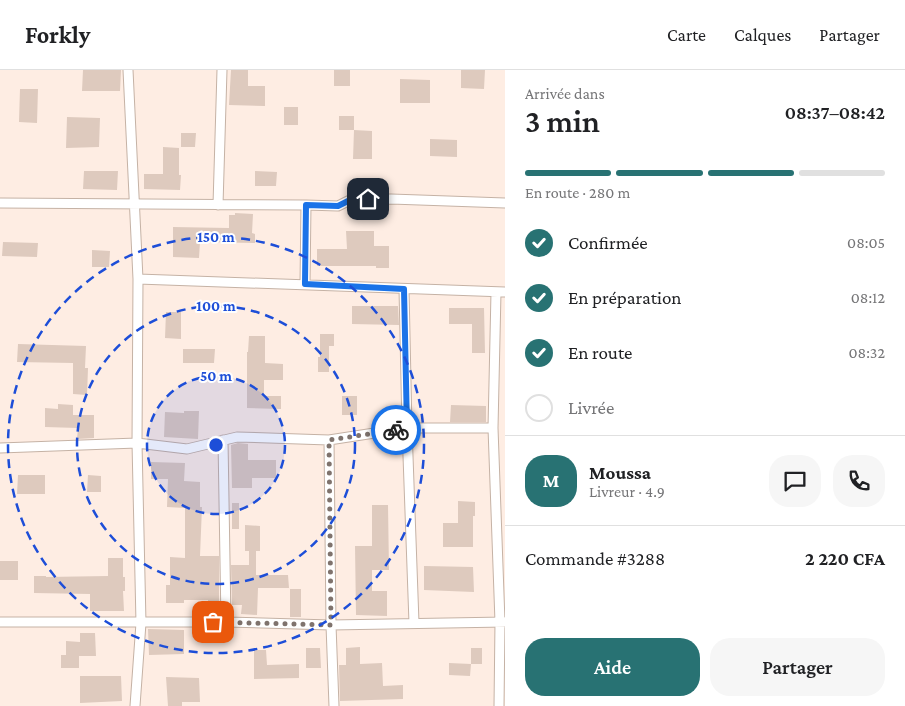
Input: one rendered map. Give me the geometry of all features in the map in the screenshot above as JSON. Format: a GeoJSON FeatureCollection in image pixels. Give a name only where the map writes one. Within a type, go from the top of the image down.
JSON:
{"type":"FeatureCollection","features":[{"type":"Feature","properties":{"kind":"street"},"geometry":{"type":"LineString","coordinates":[[128,70],[138,279],[137,443],[141,623],[135,706]]}},
{"type":"Feature","properties":{"kind":"street"},"geometry":{"type":"LineString","coordinates":[[218,206],[222,70]]}},
{"type":"Feature","properties":{"kind":"street"},"geometry":{"type":"LineString","coordinates":[[0,203],[338,206],[350,200],[391,199],[505,203]]}},
{"type":"Feature","properties":{"kind":"street"},"geometry":{"type":"LineString","coordinates":[[305,284],[306,205]]}},
{"type":"Feature","properties":{"kind":"street"},"geometry":{"type":"LineString","coordinates":[[138,279],[500,292],[492,428],[502,622],[499,706]]}},
{"type":"Feature","properties":{"kind":"street"},"geometry":{"type":"LineString","coordinates":[[404,289],[414,624]]}},
{"type":"Feature","properties":{"kind":"street"},"geometry":{"type":"LineString","coordinates":[[0,448],[137,443],[187,449],[237,437],[329,440],[407,428],[492,428]]}},
{"type":"Feature","properties":{"kind":"street"},"geometry":{"type":"LineString","coordinates":[[223,440],[226,622]]}},
{"type":"Feature","properties":{"kind":"street"},"geometry":{"type":"LineString","coordinates":[[329,440],[334,706]]}},
{"type":"Feature","properties":{"kind":"street"},"geometry":{"type":"LineString","coordinates":[[0,622],[226,622],[331,625],[502,622]]}},
{"type":"Feature","properties":{"kind":"building"},"geometry":{"type":"Polygon","coordinates":[[[83,70],[121,70],[120,91],[82,91],[83,70]]]}},
{"type":"Feature","properties":{"kind":"building"},"geometry":{"type":"Polygon","coordinates":[[[231,70],[248,70],[248,86],[265,86],[265,106],[229,105],[231,70]]]}},
{"type":"Feature","properties":{"kind":"building"},"geometry":{"type":"Polygon","coordinates":[[[334,70],[350,70],[350,86],[334,86],[334,70]]]}},
{"type":"Feature","properties":{"kind":"building"},"geometry":{"type":"Polygon","coordinates":[[[461,70],[485,70],[484,89],[461,88],[461,70]]]}},
{"type":"Feature","properties":{"kind":"building"},"geometry":{"type":"Polygon","coordinates":[[[400,79],[430,80],[430,103],[400,103],[400,79]]]}},
{"type":"Feature","properties":{"kind":"building"},"geometry":{"type":"Polygon","coordinates":[[[20,89],[38,89],[37,123],[19,122],[20,89]]]}},
{"type":"Feature","properties":{"kind":"building"},"geometry":{"type":"Polygon","coordinates":[[[284,107],[298,107],[298,125],[284,125],[284,107]]]}},
{"type":"Feature","properties":{"kind":"building"},"geometry":{"type":"Polygon","coordinates":[[[339,116],[354,116],[354,130],[339,130],[339,116]]]}},
{"type":"Feature","properties":{"kind":"building"},"geometry":{"type":"Polygon","coordinates":[[[67,117],[100,118],[99,147],[66,148],[67,117]]]}},
{"type":"Feature","properties":{"kind":"building"},"geometry":{"type":"Polygon","coordinates":[[[354,130],[372,131],[372,159],[353,159],[354,130]]]}},
{"type":"Feature","properties":{"kind":"building"},"geometry":{"type":"Polygon","coordinates":[[[181,133],[196,133],[195,147],[181,147],[181,133]]]}},
{"type":"Feature","properties":{"kind":"building"},"geometry":{"type":"Polygon","coordinates":[[[430,139],[457,140],[457,157],[430,156],[430,139]]]}},
{"type":"Feature","properties":{"kind":"building"},"geometry":{"type":"Polygon","coordinates":[[[163,147],[179,148],[180,190],[144,189],[144,174],[163,174],[163,147]]]}},
{"type":"Feature","properties":{"kind":"building"},"geometry":{"type":"Polygon","coordinates":[[[84,171],[118,171],[117,190],[83,189],[84,171]]]}},
{"type":"Feature","properties":{"kind":"building"},"geometry":{"type":"Polygon","coordinates":[[[255,171],[277,172],[276,186],[255,186],[255,171]]]}},
{"type":"Feature","properties":{"kind":"building"},"geometry":{"type":"Polygon","coordinates":[[[235,213],[253,214],[252,233],[255,234],[255,243],[200,242],[199,258],[173,257],[173,227],[229,228],[229,215],[235,215],[235,213]]]}},
{"type":"Feature","properties":{"kind":"building"},"geometry":{"type":"Polygon","coordinates":[[[346,231],[374,231],[374,246],[389,246],[389,268],[376,268],[376,266],[317,266],[317,249],[347,249],[346,231]]]}},
{"type":"Feature","properties":{"kind":"building"},"geometry":{"type":"Polygon","coordinates":[[[3,242],[38,243],[37,257],[2,256],[3,242]]]}},
{"type":"Feature","properties":{"kind":"building"},"geometry":{"type":"Polygon","coordinates":[[[92,250],[110,251],[109,267],[92,267],[92,250]]]}},
{"type":"Feature","properties":{"kind":"building"},"geometry":{"type":"Polygon","coordinates":[[[352,306],[398,306],[399,325],[352,324],[352,306]]]}},
{"type":"Feature","properties":{"kind":"building"},"geometry":{"type":"Polygon","coordinates":[[[449,308],[484,308],[485,353],[472,353],[472,324],[449,324],[449,308]]]}},
{"type":"Feature","properties":{"kind":"building"},"geometry":{"type":"Polygon","coordinates":[[[166,312],[181,312],[181,339],[165,338],[166,312]]]}},
{"type":"Feature","properties":{"kind":"building"},"geometry":{"type":"Polygon","coordinates":[[[320,334],[334,334],[334,346],[329,346],[329,372],[318,372],[320,334]]]}},
{"type":"Feature","properties":{"kind":"building"},"geometry":{"type":"Polygon","coordinates":[[[249,336],[265,336],[265,363],[283,364],[283,380],[264,380],[264,396],[281,396],[281,409],[247,408],[247,352],[249,336]]]}},
{"type":"Feature","properties":{"kind":"building"},"geometry":{"type":"Polygon","coordinates":[[[18,344],[86,346],[85,368],[88,368],[87,395],[73,394],[73,363],[17,362],[18,344]]]}},
{"type":"Feature","properties":{"kind":"building"},"geometry":{"type":"Polygon","coordinates":[[[183,349],[215,349],[214,363],[183,363],[183,349]]]}},
{"type":"Feature","properties":{"kind":"building"},"geometry":{"type":"Polygon","coordinates":[[[342,396],[357,396],[357,415],[342,415],[342,396]]]}},
{"type":"Feature","properties":{"kind":"building"},"geometry":{"type":"Polygon","coordinates":[[[58,404],[73,405],[73,415],[94,415],[94,438],[77,439],[78,428],[45,427],[45,408],[58,409],[58,404]]]}},
{"type":"Feature","properties":{"kind":"building"},"geometry":{"type":"Polygon","coordinates":[[[451,405],[486,406],[486,422],[450,422],[451,405]]]}},
{"type":"Feature","properties":{"kind":"building"},"geometry":{"type":"Polygon","coordinates":[[[184,411],[199,411],[198,439],[164,437],[165,412],[184,413],[184,411]]]}},
{"type":"Feature","properties":{"kind":"building"},"geometry":{"type":"Polygon","coordinates":[[[238,443],[248,444],[248,460],[276,460],[276,478],[252,478],[252,488],[232,488],[231,445],[238,443]]]}},
{"type":"Feature","properties":{"kind":"building"},"geometry":{"type":"Polygon","coordinates":[[[151,462],[185,463],[184,481],[200,482],[200,507],[202,507],[200,556],[219,556],[219,615],[208,615],[208,600],[184,600],[184,603],[166,603],[166,585],[170,585],[170,557],[185,558],[185,508],[167,507],[168,479],[151,479],[151,462]]]}},
{"type":"Feature","properties":{"kind":"building"},"geometry":{"type":"Polygon","coordinates":[[[18,475],[45,475],[45,494],[17,494],[18,475]]]}},
{"type":"Feature","properties":{"kind":"building"},"geometry":{"type":"Polygon","coordinates":[[[88,475],[101,476],[101,492],[87,492],[88,475]]]}},
{"type":"Feature","properties":{"kind":"building"},"geometry":{"type":"Polygon","coordinates":[[[458,501],[475,502],[473,547],[443,547],[443,523],[458,523],[458,501]]]}},
{"type":"Feature","properties":{"kind":"building"},"geometry":{"type":"Polygon","coordinates":[[[232,503],[239,503],[239,529],[232,529],[232,503]]]}},
{"type":"Feature","properties":{"kind":"building"},"geometry":{"type":"Polygon","coordinates":[[[372,505],[388,505],[389,570],[372,570],[372,591],[387,591],[387,616],[356,615],[355,546],[372,546],[372,505]]]}},
{"type":"Feature","properties":{"kind":"building"},"geometry":{"type":"Polygon","coordinates":[[[245,525],[260,526],[260,551],[256,551],[256,575],[288,575],[289,588],[258,588],[257,615],[241,614],[242,605],[232,605],[231,565],[249,565],[249,551],[245,551],[245,525]]]}},
{"type":"Feature","properties":{"kind":"building"},"geometry":{"type":"Polygon","coordinates":[[[108,558],[123,558],[123,577],[125,577],[125,591],[123,591],[124,611],[90,611],[90,594],[34,593],[34,576],[108,576],[108,558]]]}},
{"type":"Feature","properties":{"kind":"building"},"geometry":{"type":"Polygon","coordinates":[[[0,561],[18,561],[18,580],[0,580],[0,561]]]}},
{"type":"Feature","properties":{"kind":"building"},"geometry":{"type":"Polygon","coordinates":[[[424,566],[473,567],[474,592],[424,590],[424,566]]]}},
{"type":"Feature","properties":{"kind":"building"},"geometry":{"type":"Polygon","coordinates":[[[290,589],[301,589],[301,617],[290,617],[290,589]]]}},
{"type":"Feature","properties":{"kind":"building"},"geometry":{"type":"Polygon","coordinates":[[[148,629],[184,630],[184,654],[149,655],[148,629]]]}},
{"type":"Feature","properties":{"kind":"building"},"geometry":{"type":"Polygon","coordinates":[[[80,633],[95,633],[96,656],[79,656],[79,668],[61,668],[61,655],[66,655],[66,641],[80,642],[80,633]]]}},
{"type":"Feature","properties":{"kind":"building"},"geometry":{"type":"Polygon","coordinates":[[[360,647],[360,664],[382,663],[383,686],[403,685],[403,699],[340,701],[339,665],[346,665],[346,648],[360,647]]]}},
{"type":"Feature","properties":{"kind":"building"},"geometry":{"type":"Polygon","coordinates":[[[306,648],[320,648],[321,668],[306,668],[306,648]]]}},
{"type":"Feature","properties":{"kind":"building"},"geometry":{"type":"Polygon","coordinates":[[[471,648],[482,648],[482,664],[471,664],[471,648]]]}},
{"type":"Feature","properties":{"kind":"building"},"geometry":{"type":"Polygon","coordinates":[[[254,650],[266,650],[267,665],[299,664],[299,678],[254,679],[254,650]]]}},
{"type":"Feature","properties":{"kind":"building"},"geometry":{"type":"Polygon","coordinates":[[[449,663],[471,664],[470,676],[449,675],[449,663]]]}},
{"type":"Feature","properties":{"kind":"building"},"geometry":{"type":"Polygon","coordinates":[[[80,676],[121,676],[122,701],[80,703],[80,676]]]}},
{"type":"Feature","properties":{"kind":"building"},"geometry":{"type":"Polygon","coordinates":[[[166,677],[199,678],[200,702],[182,702],[182,706],[168,706],[166,677]]]}},
{"type":"Feature","properties":{"kind":"way so far"},"geometry":{"type":"LineString","coordinates":[[213,622],[331,625],[329,440],[396,430]]}},
{"type":"Feature","properties":{"kind":"route"},"geometry":{"type":"LineString","coordinates":[[368,199],[350,200],[338,206],[306,205],[305,284],[404,289],[407,428],[396,430]]}}]}
